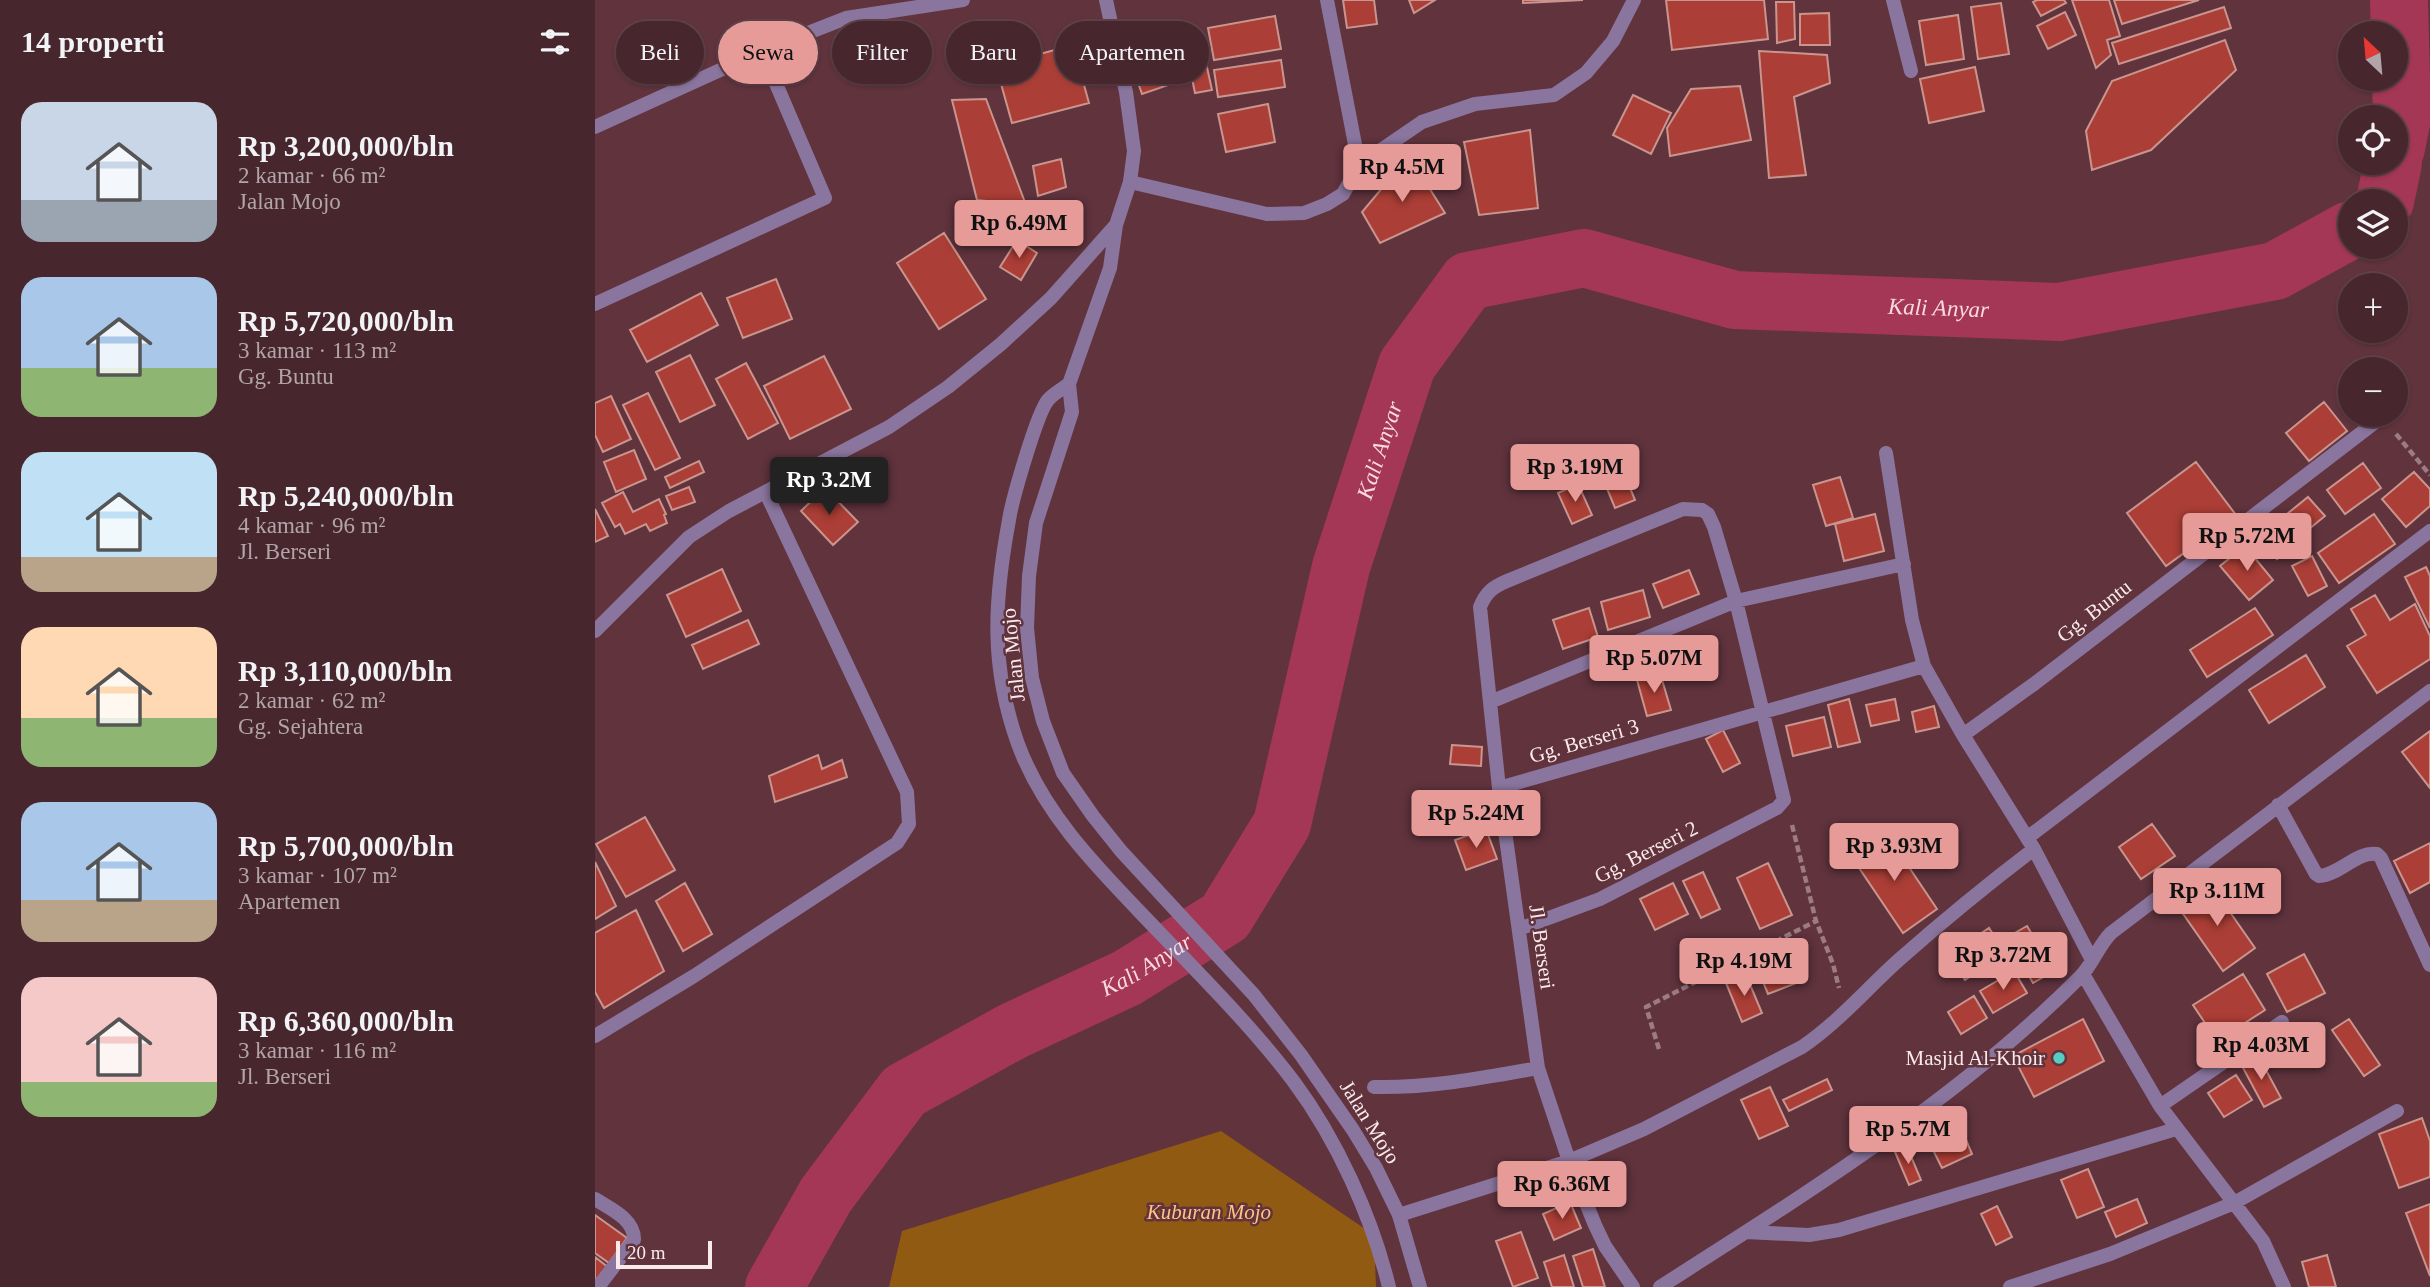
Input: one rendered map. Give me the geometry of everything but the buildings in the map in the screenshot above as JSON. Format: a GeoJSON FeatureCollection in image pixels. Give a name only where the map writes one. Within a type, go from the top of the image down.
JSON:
{"type":"FeatureCollection","features":[{"type":"Feature","properties":{"kind":"street"},"geometry":{"type":"LineString","coordinates":[[818,29],[846,18],[963,0]]}},
{"type":"Feature","properties":{"kind":"street","name":"Jalan Mojo"},"geometry":{"type":"LineString","coordinates":[[1106,0],[1126,92],[1134,151],[1130,182],[1116,225],[1102,294],[1069,384],[1072,412],[1036,523],[1029,576],[1027,628],[1032,678],[1043,721],[1063,773],[1121,851],[1254,995],[1301,1055],[1353,1130],[1376,1168],[1399,1215],[1420,1287]]}},
{"type":"Feature","properties":{"kind":"street"},"geometry":{"type":"LineString","coordinates":[[1327,0],[1359,165]]}},
{"type":"Feature","properties":{"kind":"street"},"geometry":{"type":"LineString","coordinates":[[1130,182],[1268,214],[1304,213],[1343,194],[1359,165],[1422,122],[1475,104],[1554,95],[1585,73],[1613,41],[1634,0]]}},
{"type":"Feature","properties":{"kind":"street"},"geometry":{"type":"LineString","coordinates":[[1893,0],[1911,71]]}},
{"type":"Feature","properties":{"kind":"street"},"geometry":{"type":"LineString","coordinates":[[595,127],[718,71]]}},
{"type":"Feature","properties":{"kind":"street"},"geometry":{"type":"LineString","coordinates":[[595,304],[825,198],[776,84]]}},
{"type":"Feature","properties":{"kind":"street"},"geometry":{"type":"LineString","coordinates":[[595,631],[689,537],[729,511],[889,427],[948,387],[1051,298],[1116,225]]}},
{"type":"Feature","properties":{"kind":"street"},"geometry":{"type":"LineString","coordinates":[[1069,384],[1047,401],[1011,506],[998,591],[996,636],[1008,707],[1019,745],[1038,785],[1077,845],[1244,1021],[1295,1084],[1340,1159],[1363,1207],[1389,1287]]}},
{"type":"Feature","properties":{"kind":"street","name":"Gg. Buntu"},"geometry":{"type":"LineString","coordinates":[[1963,735],[2034,684],[2369,427]]}},
{"type":"Feature","properties":{"kind":"street"},"geometry":{"type":"LineString","coordinates":[[1886,453],[1912,620],[1924,666],[2030,843],[2092,960]]}},
{"type":"Feature","properties":{"kind":"street"},"geometry":{"type":"LineString","coordinates":[[595,1036],[694,976],[897,843],[909,824],[907,792],[767,493]]}},
{"type":"Feature","properties":{"kind":"street","name":"Jl. Berseri"},"geometry":{"type":"LineString","coordinates":[[1633,1287],[1605,1246],[1569,1161],[1538,1068],[1499,788],[1480,607],[1485,594],[1507,581],[1683,509],[1696,508],[1708,514],[1736,601]]}},
{"type":"Feature","properties":{"kind":"street"},"geometry":{"type":"LineString","coordinates":[[1399,1215],[1569,1161],[1644,1129],[1802,1048],[1819,1036],[1900,959],[2030,843],[2430,531]]}},
{"type":"Feature","properties":{"kind":"street"},"geometry":{"type":"LineString","coordinates":[[1490,702],[1736,601],[1904,564]]}},
{"type":"Feature","properties":{"kind":"street"},"geometry":{"type":"LineString","coordinates":[[1736,601],[1784,798]]}},
{"type":"Feature","properties":{"kind":"street","name":"Gg. Berseri 3"},"geometry":{"type":"LineString","coordinates":[[1499,788],[1924,666]]}},
{"type":"Feature","properties":{"kind":"street"},"geometry":{"type":"LineString","coordinates":[[1660,1287],[1861,1156],[1973,1073],[2083,974],[2111,933],[2430,691]]}},
{"type":"Feature","properties":{"kind":"street","name":"Gg. Berseri 2"},"geometry":{"type":"LineString","coordinates":[[1519,929],[1601,899],[1777,808],[1784,798]]}},
{"type":"Feature","properties":{"kind":"street"},"geometry":{"type":"LineString","coordinates":[[2278,805],[2319,876],[2327,875],[2365,855],[2377,854],[2381,858],[2430,965]]}},
{"type":"Feature","properties":{"kind":"street"},"geometry":{"type":"LineString","coordinates":[[2083,974],[2160,1106],[2263,1241],[2284,1287]]}},
{"type":"Feature","properties":{"kind":"street"},"geometry":{"type":"LineString","coordinates":[[2160,1106],[2281,1022]]}},
{"type":"Feature","properties":{"kind":"street"},"geometry":{"type":"LineString","coordinates":[[1374,1087],[1424,1087],[1459,1083],[1538,1068]]}},
{"type":"Feature","properties":{"kind":"street"},"geometry":{"type":"LineString","coordinates":[[2010,1287],[2110,1254],[2234,1203],[2397,1111]]}},
{"type":"Feature","properties":{"kind":"street"},"geometry":{"type":"LineString","coordinates":[[1746,1232],[1809,1235],[1839,1230],[2176,1129]]}},
{"type":"Feature","properties":{"kind":"street"},"geometry":{"type":"LineString","coordinates":[[595,1199],[627,1220],[634,1234],[634,1240],[598,1287]]}},
{"type":"Feature","properties":{"kind":"path"},"geometry":{"type":"LineString","coordinates":[[2390,427],[2430,475]]}},
{"type":"Feature","properties":{"kind":"path"},"geometry":{"type":"LineString","coordinates":[[1784,798],[1817,921],[1833,964],[1843,1013]]}},
{"type":"Feature","properties":{"kind":"path"},"geometry":{"type":"LineString","coordinates":[[1659,1049],[1646,1007],[1817,921]]}},
{"type":"Feature","properties":{"kind":"green space","name":"Kuburan Mojo"},"geometry":{"type":"Polygon","coordinates":[[[1221,1131],[1374,1235],[1376,1287],[889,1287],[902,1231],[1221,1131]]]}},
{"type":"Feature","properties":{"kind":"waterway","name":"Kali Anyar"},"geometry":{"type":"LineString","coordinates":[[2399,0],[2402,105]]}},
{"type":"Feature","properties":{"kind":"waterway","name":"Kali Anyar"},"geometry":{"type":"LineString","coordinates":[[2388,189],[2390,175]]}},
{"type":"Feature","properties":{"kind":"waterway","name":"Kali Anyar"},"geometry":{"type":"LineString","coordinates":[[774,1287],[826,1195],[904,1091],[1013,1031],[1127,978],[1225,917],[1282,824],[1341,567],[1407,365],[1468,281],[1584,258],[1735,300],[2059,312],[2275,271],[2338,237]]}},
{"type":"Feature","properties":{"kind":"place","name":"Masjid Al-Khoir"},"geometry":{"type":"Point","coordinates":[2059,1058]}}]}
